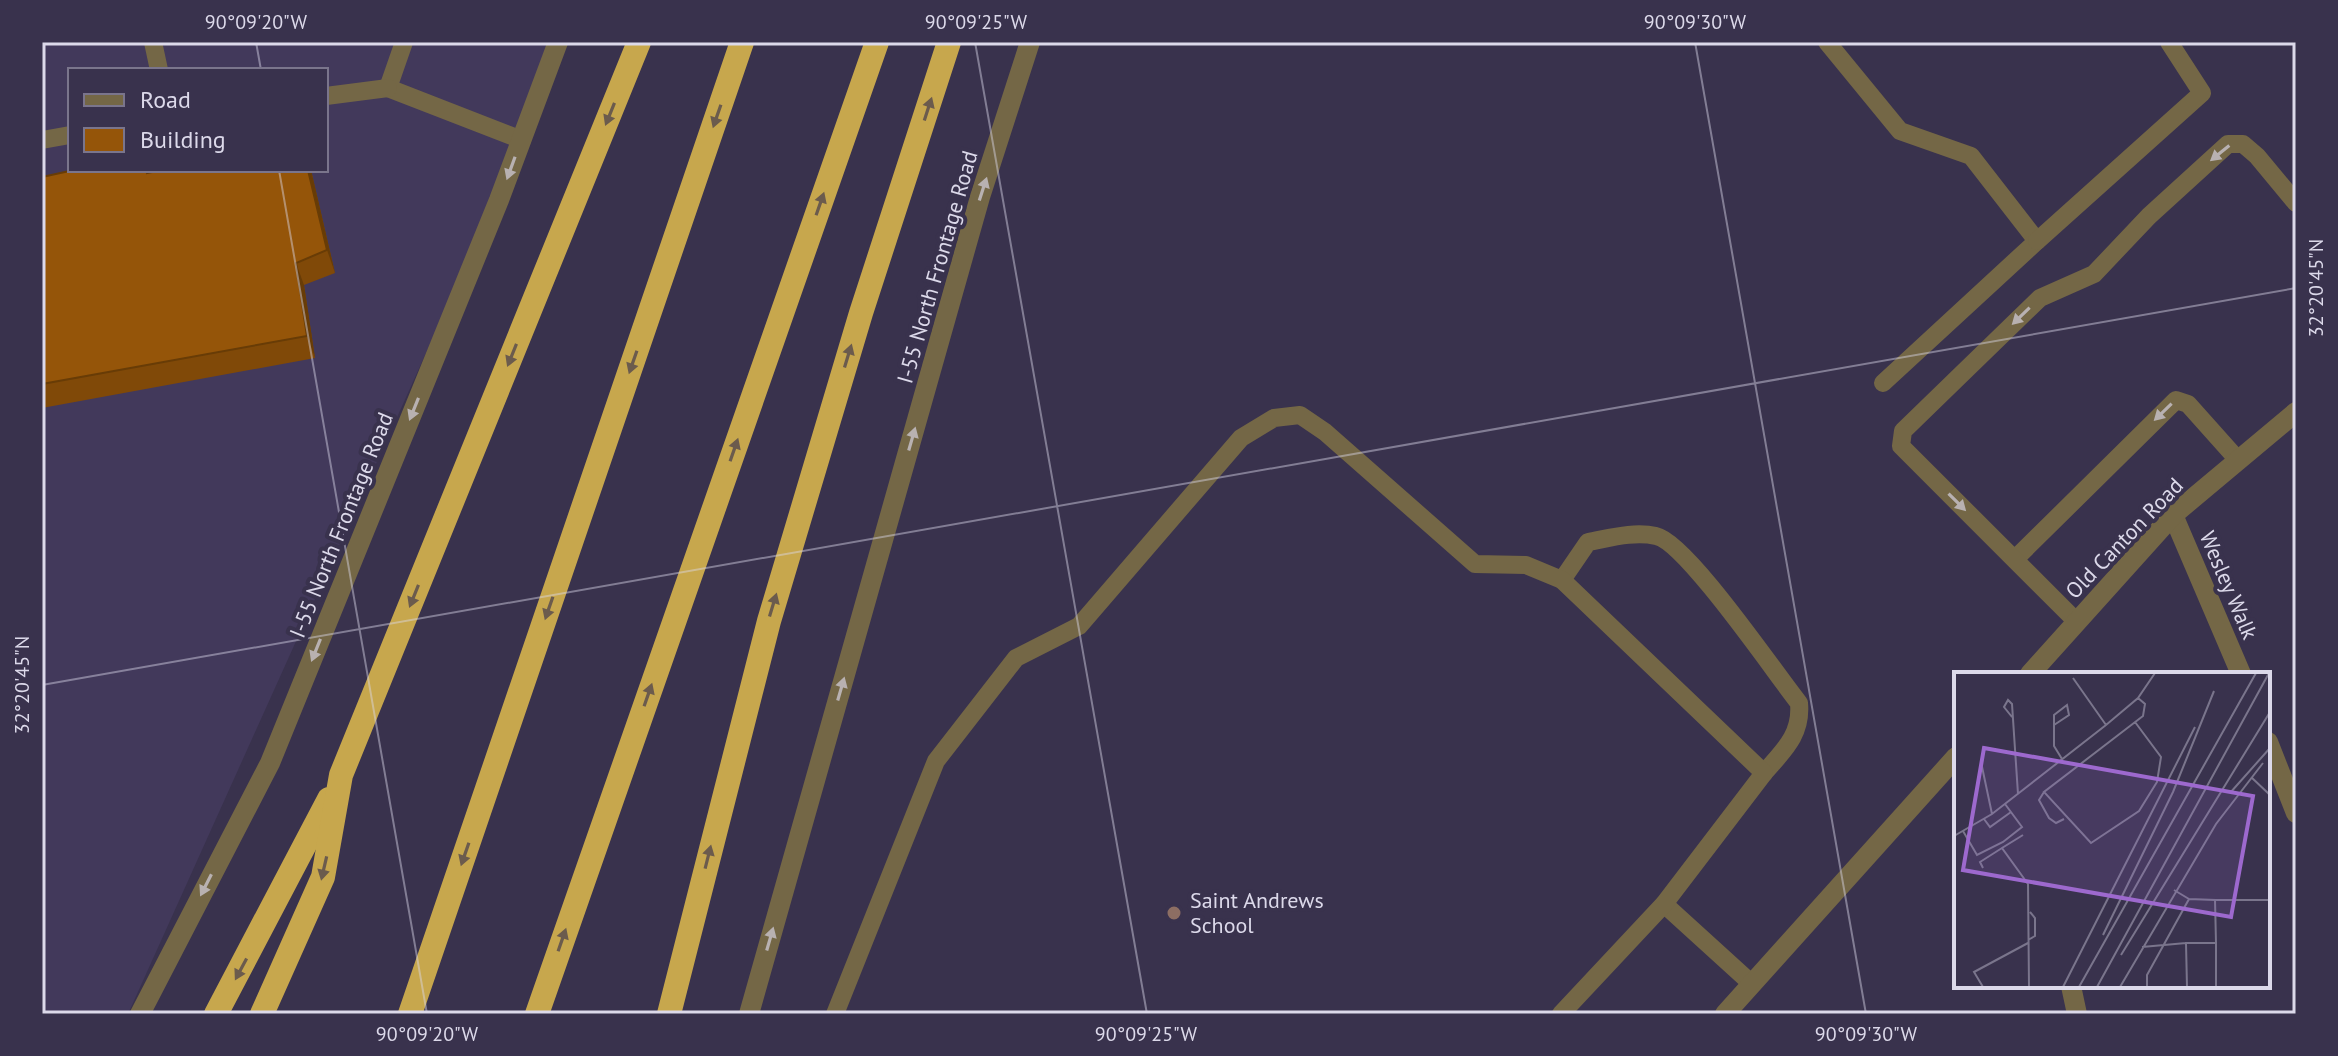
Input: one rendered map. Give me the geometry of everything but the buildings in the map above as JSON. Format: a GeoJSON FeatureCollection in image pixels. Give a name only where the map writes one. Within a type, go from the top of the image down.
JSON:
{"type":"FeatureCollection","features":[{"type":"Feature","properties":{"kind":"highway"},"geometry":{"type":"LineString","coordinates":[[216,1014],[341,775],[639,42]]}},
{"type":"Feature","properties":{"kind":"highway"},"geometry":{"type":"LineString","coordinates":[[410,1014],[742,42]]}},
{"type":"Feature","properties":{"kind":"highway"},"geometry":{"type":"LineString","coordinates":[[537,1014],[877,42]]}},
{"type":"Feature","properties":{"kind":"highway"},"geometry":{"type":"LineString","coordinates":[[669,1014],[769,621],[861,313],[949,42]]}},
{"type":"Feature","properties":{"kind":"highway"},"geometry":{"type":"LineString","coordinates":[[262,1014],[323,877],[341,775]]}},
{"type":"Feature","properties":{"kind":"street","name":"I-55 North Frontage Road"},"geometry":{"type":"LineString","coordinates":[[140,1014],[270,763],[522,140],[558,42]]}},
{"type":"Feature","properties":{"kind":"street","name":"I-55 North Frontage Road"},"geometry":{"type":"LineString","coordinates":[[749,1014],[980,197],[1030,42]]}},
{"type":"Feature","properties":{"kind":"street","name":"Old Canton Road"},"geometry":{"type":"LineString","coordinates":[[2032,672],[2173,515],[2296,412]]}},
{"type":"Feature","properties":{"kind":"street","name":"Wesley Walk"},"geometry":{"type":"LineString","coordinates":[[2173,515],[2240,672]]}},
{"type":"Feature","properties":{"kind":"street"},"geometry":{"type":"LineString","coordinates":[[2270,747],[2296,813]]}},
{"type":"Feature","properties":{"kind":"street"},"geometry":{"type":"LineString","coordinates":[[1725,1014],[1954,759]]}},
{"type":"Feature","properties":{"kind":"street"},"geometry":{"type":"LineString","coordinates":[[2071,988],[2077,1014]]}},
{"type":"Feature","properties":{"kind":"lane"},"geometry":{"type":"LineString","coordinates":[[153,42],[159,68]]}},
{"type":"Feature","properties":{"kind":"lane"},"geometry":{"type":"LineString","coordinates":[[388,88],[404,42]]}},
{"type":"Feature","properties":{"kind":"lane"},"geometry":{"type":"LineString","coordinates":[[1827,42],[1900,131],[1971,156],[2037,241]]}},
{"type":"Feature","properties":{"kind":"lane"},"geometry":{"type":"LineString","coordinates":[[1883,383],[2202,93],[2169,42]]}},
{"type":"Feature","properties":{"kind":"lane"},"geometry":{"type":"LineString","coordinates":[[328,96],[388,88],[522,140]]}},
{"type":"Feature","properties":{"kind":"lane"},"geometry":{"type":"LineString","coordinates":[[42,140],[68,135]]}},
{"type":"Feature","properties":{"kind":"lane"},"geometry":{"type":"LineString","coordinates":[[2077,622],[1901,446],[1903,431],[2040,298],[2094,274],[2149,216],[2228,144],[2243,144],[2257,156],[2296,203]]}},
{"type":"Feature","properties":{"kind":"lane"},"geometry":{"type":"LineString","coordinates":[[2015,559],[2176,400],[2188,404],[2238,460]]}},
{"type":"Feature","properties":{"kind":"lane"},"geometry":{"type":"LineString","coordinates":[[835,1014],[936,761],[1016,658],[1079,626],[1241,438],[1274,418],[1300,415],[1325,432],[1475,564],[1526,565],[1562,580],[1764,773]]}},
{"type":"Feature","properties":{"kind":"lane"},"geometry":{"type":"LineString","coordinates":[[1561,1014],[1664,904],[1793,740],[1800,719],[1799,703],[1689,560],[1658,536],[1622,535],[1588,542],[1562,580]]}},
{"type":"Feature","properties":{"kind":"lane"},"geometry":{"type":"LineString","coordinates":[[1664,904],[1752,984]]}},
{"type":"Feature","properties":{"kind":"shaded area"},"geometry":{"type":"Polygon","coordinates":[[[42,42],[558,42],[522,140],[128,1014],[42,1014],[42,42]]]}},
{"type":"Feature","properties":{"kind":"place","name":"Saint Andrews School"},"geometry":{"type":"Point","coordinates":[1174,913]}}]}
